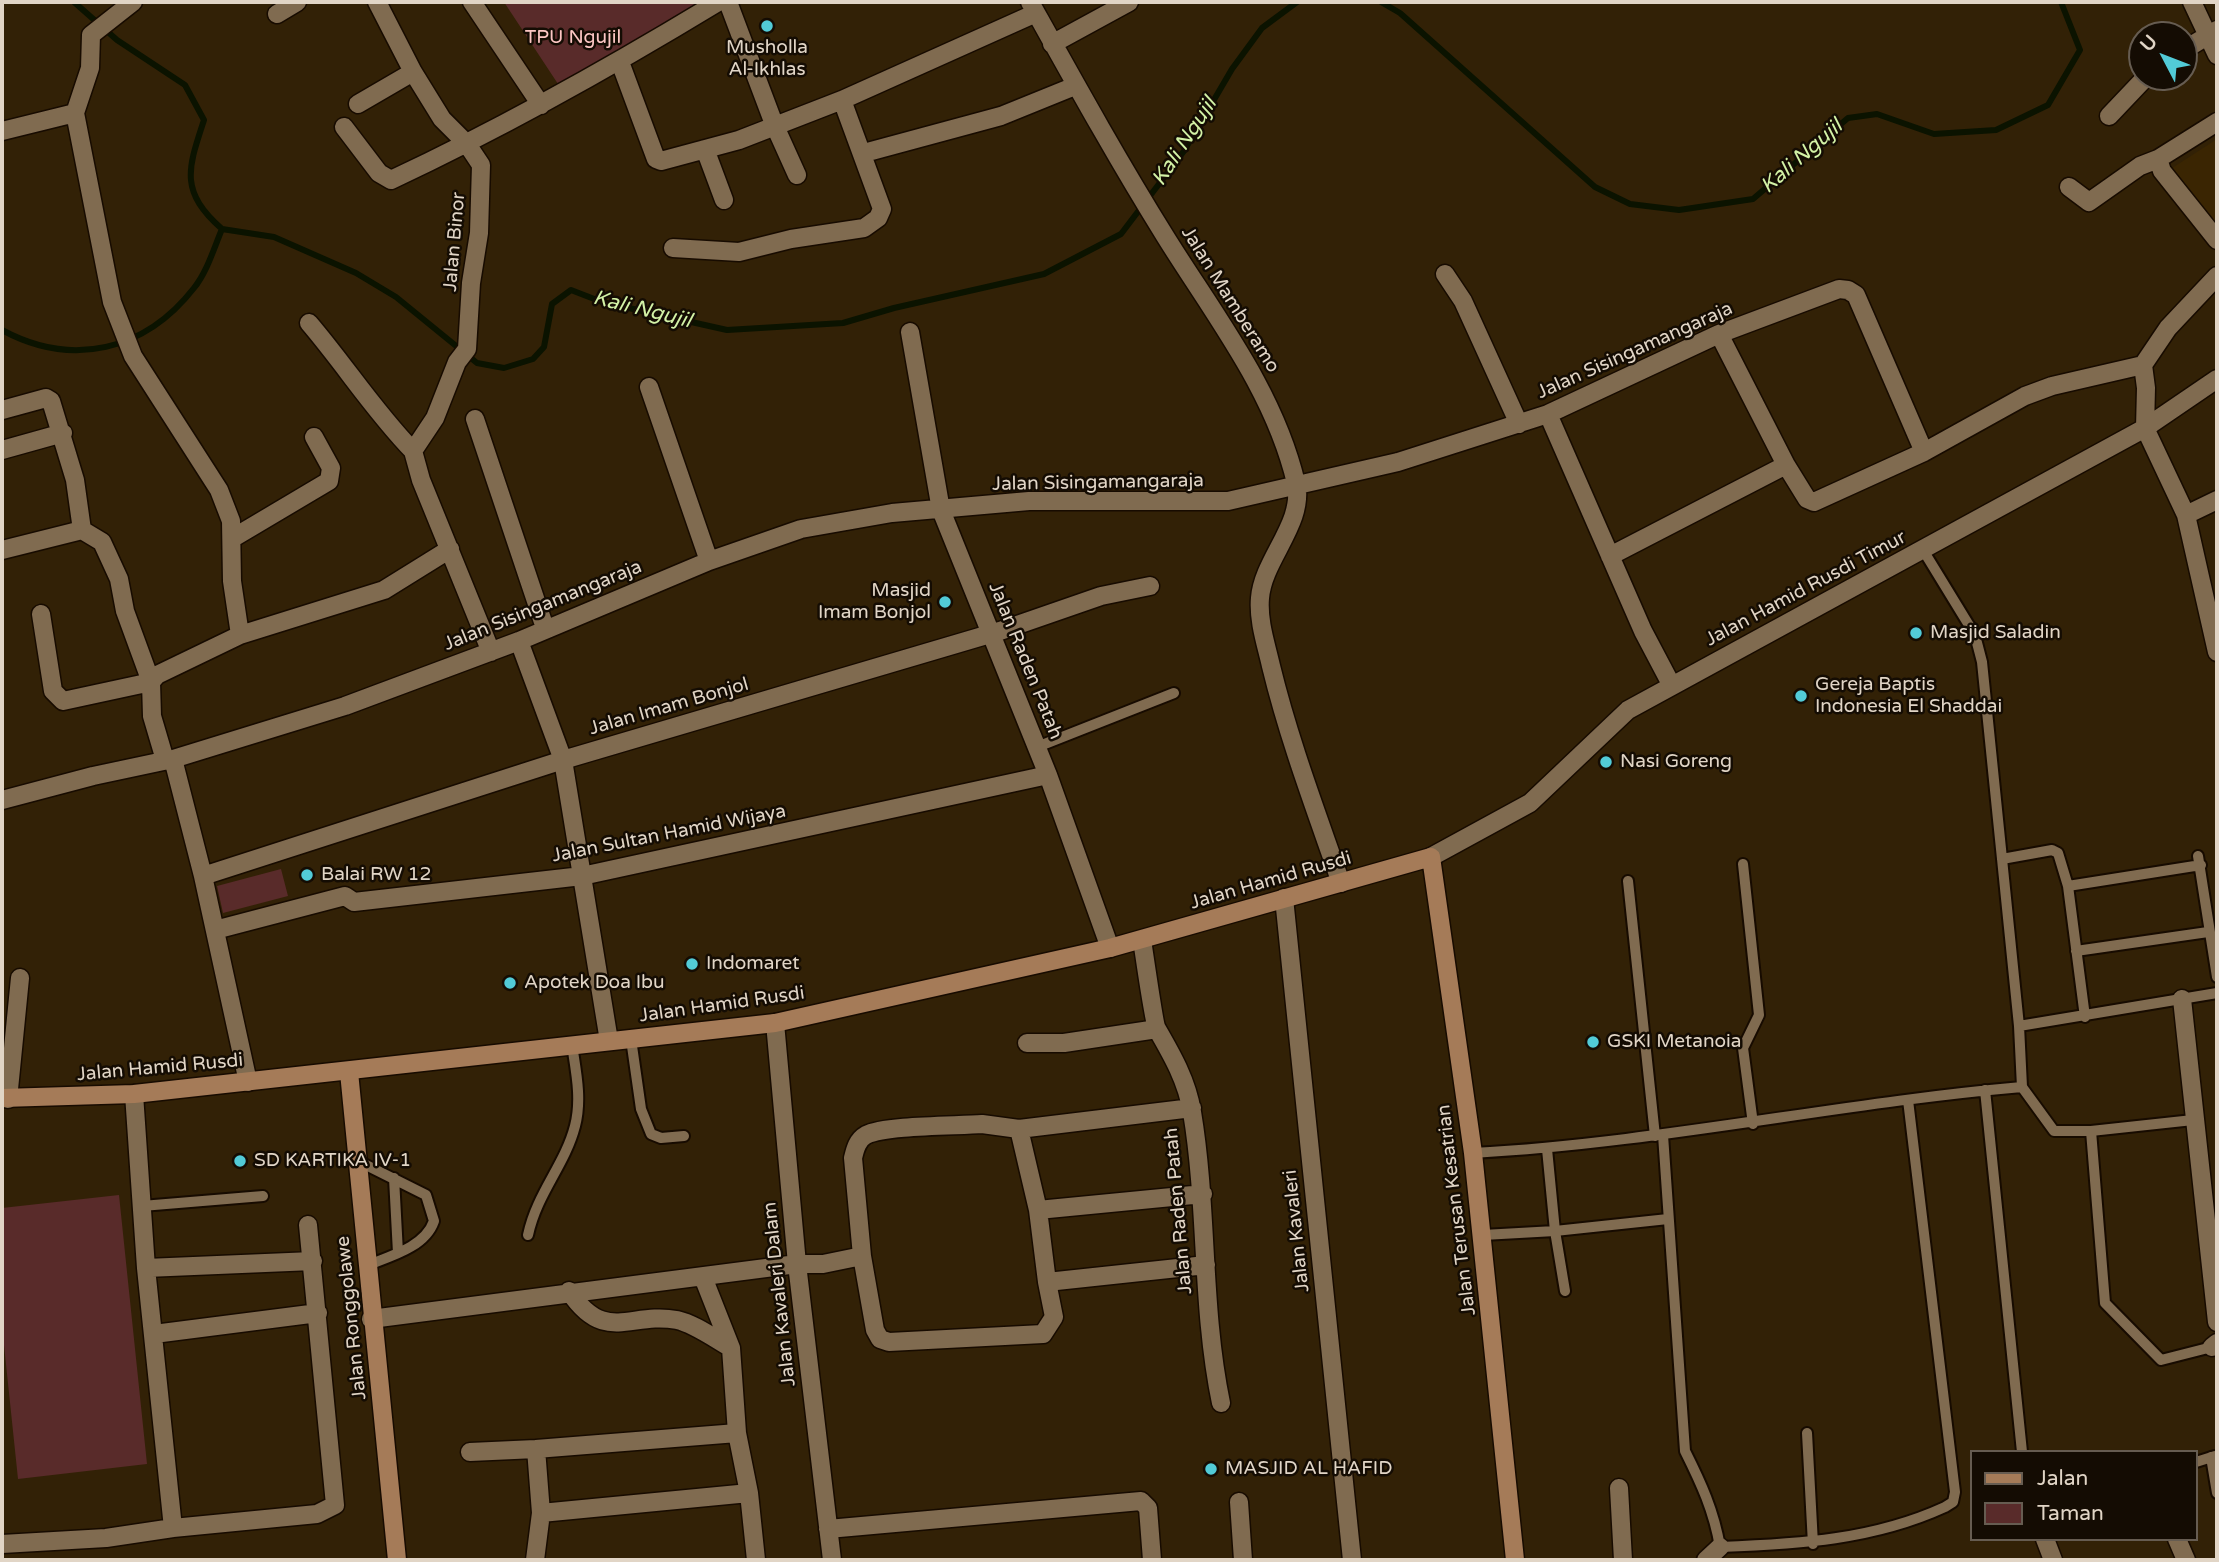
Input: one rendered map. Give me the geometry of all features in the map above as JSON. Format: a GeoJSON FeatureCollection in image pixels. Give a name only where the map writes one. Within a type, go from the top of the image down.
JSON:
{"type":"FeatureCollection","features":[{"type":"Feature","properties":{"kind":"street"},"geometry":{"type":"LineString","coordinates":[[133,2],[91,35],[90,68],[75,113],[112,302],[133,356],[219,490],[231,521],[232,581],[240,635]]}},
{"type":"Feature","properties":{"kind":"street"},"geometry":{"type":"LineString","coordinates":[[276,14],[297,2]]}},
{"type":"Feature","properties":{"kind":"street","name":"Jalan Binor"},"geometry":{"type":"LineString","coordinates":[[377,2],[413,72],[442,119],[467,144],[481,166],[482,180],[462,356],[435,418],[413,451]]}},
{"type":"Feature","properties":{"kind":"street"},"geometry":{"type":"LineString","coordinates":[[472,2],[541,105]]}},
{"type":"Feature","properties":{"kind":"street"},"geometry":{"type":"LineString","coordinates":[[344,127],[379,173],[391,180],[467,144],[620,62],[718,2]]}},
{"type":"Feature","properties":{"kind":"street"},"geometry":{"type":"LineString","coordinates":[[728,2],[774,124],[797,175]]}},
{"type":"Feature","properties":{"kind":"street"},"geometry":{"type":"LineString","coordinates":[[1052,44],[1129,2]]}},
{"type":"Feature","properties":{"kind":"street"},"geometry":{"type":"LineString","coordinates":[[2192,2],[2213,32],[2217,55]]}},
{"type":"Feature","properties":{"kind":"street"},"geometry":{"type":"LineString","coordinates":[[620,62],[656,159],[663,161],[739,140],[774,124],[842,100],[1033,8]]}},
{"type":"Feature","properties":{"kind":"street","name":"Jalan Mamberamo"},"geometry":{"type":"LineString","coordinates":[[1033,8],[1120,164],[1231,336],[1268,405],[1297,487],[1292,519],[1272,558],[1260,598],[1261,624],[1278,700],[1341,883]]}},
{"type":"Feature","properties":{"kind":"street"},"geometry":{"type":"LineString","coordinates":[[2198,41],[2213,32]]}},
{"type":"Feature","properties":{"kind":"street"},"geometry":{"type":"LineString","coordinates":[[358,104],[413,72]]}},
{"type":"Feature","properties":{"kind":"street"},"geometry":{"type":"LineString","coordinates":[[864,153],[1001,116],[1075,86]]}},
{"type":"Feature","properties":{"kind":"street"},"geometry":{"type":"LineString","coordinates":[[2109,116],[2133,91]]}},
{"type":"Feature","properties":{"kind":"street"},"geometry":{"type":"LineString","coordinates":[[673,248],[738,252],[790,239],[864,228],[878,218],[881,209],[864,153],[842,100]]}},
{"type":"Feature","properties":{"kind":"street"},"geometry":{"type":"LineString","coordinates":[[2,131],[75,113]]}},
{"type":"Feature","properties":{"kind":"street"},"geometry":{"type":"LineString","coordinates":[[2069,187],[2089,202],[2140,166],[2158,159],[2217,122]]}},
{"type":"Feature","properties":{"kind":"street"},"geometry":{"type":"LineString","coordinates":[[705,149],[724,200]]}},
{"type":"Feature","properties":{"kind":"street"},"geometry":{"type":"LineString","coordinates":[[2158,159],[2162,171],[2217,240]]}},
{"type":"Feature","properties":{"kind":"street"},"geometry":{"type":"LineString","coordinates":[[1445,274],[1463,301],[1519,424]]}},
{"type":"Feature","properties":{"kind":"street"},"geometry":{"type":"LineString","coordinates":[[2217,276],[2168,328],[2143,365],[2146,388],[2145,428],[2186,515],[2217,652]]}},
{"type":"Feature","properties":{"kind":"street","name":"Jalan Sisingamangaraja"},"geometry":{"type":"LineString","coordinates":[[2,800],[169,759],[345,706],[519,641],[709,561],[801,529],[892,513],[1028,502],[1228,501],[1398,462],[1548,414],[1719,334],[1828,292],[1848,290],[1856,295],[1924,452]]}},
{"type":"Feature","properties":{"kind":"street"},"geometry":{"type":"LineString","coordinates":[[309,323],[348,369],[361,392],[387,425],[413,451],[491,652]]}},
{"type":"Feature","properties":{"kind":"street","name":"Jalan Raden Patah"},"geometry":{"type":"LineString","coordinates":[[911,332],[941,510],[1048,775],[1110,948]]}},
{"type":"Feature","properties":{"kind":"street"},"geometry":{"type":"LineString","coordinates":[[1719,334],[1786,465],[1807,499],[1814,502],[1924,452],[2025,397],[2052,386],[2143,365]]}},
{"type":"Feature","properties":{"kind":"street","name":"Jalan Hamid Rusdi Timur"},"geometry":{"type":"LineString","coordinates":[[1431,857],[1530,803],[1628,710],[2145,428],[2217,379]]}},
{"type":"Feature","properties":{"kind":"street"},"geometry":{"type":"LineString","coordinates":[[649,387],[709,561]]}},
{"type":"Feature","properties":{"kind":"street"},"geometry":{"type":"LineString","coordinates":[[2,410],[49,399],[63,433],[75,480],[82,530]]}},
{"type":"Feature","properties":{"kind":"street"},"geometry":{"type":"LineString","coordinates":[[1548,414],[1610,556],[1672,686]]}},
{"type":"Feature","properties":{"kind":"street"},"geometry":{"type":"LineString","coordinates":[[475,419],[545,628]]}},
{"type":"Feature","properties":{"kind":"street"},"geometry":{"type":"LineString","coordinates":[[2,450],[63,433]]}},
{"type":"Feature","properties":{"kind":"street"},"geometry":{"type":"LineString","coordinates":[[233,538],[329,481],[331,468],[314,437]]}},
{"type":"Feature","properties":{"kind":"street"},"geometry":{"type":"LineString","coordinates":[[1610,556],[1786,465]]}},
{"type":"Feature","properties":{"kind":"street"},"geometry":{"type":"LineString","coordinates":[[2186,515],[2217,500]]}},
{"type":"Feature","properties":{"kind":"street"},"geometry":{"type":"LineString","coordinates":[[2,550],[82,530],[102,542],[110,556],[125,611],[150,682],[152,716],[169,759],[203,876],[248,1082]]}},
{"type":"Feature","properties":{"kind":"street"},"geometry":{"type":"LineString","coordinates":[[41,614],[53,691],[63,701],[150,682],[157,675],[240,635],[384,590],[450,549]]}},
{"type":"Feature","properties":{"kind":"street","name":"Jalan Imam Bonjol"},"geometry":{"type":"LineString","coordinates":[[203,876],[563,760],[989,634],[1101,596],[1150,586]]}},
{"type":"Feature","properties":{"kind":"street"},"geometry":{"type":"LineString","coordinates":[[519,641],[563,760],[609,1041]]}},
{"type":"Feature","properties":{"kind":"street","name":"Jalan Sultan Hamid Wijaya"},"geometry":{"type":"LineString","coordinates":[[215,930],[345,896],[354,902],[582,876],[1048,775]]}},
{"type":"Feature","properties":{"kind":"street","name":"Jalan Hamid Rusdi"},"geometry":{"type":"LineString","coordinates":[[5,1098],[134,1094],[775,1023],[1142,940],[1431,857]]}},
{"type":"Feature","properties":{"kind":"street","name":"Jalan Terusan Kesatrian"},"geometry":{"type":"LineString","coordinates":[[1431,857],[1483,1235],[1515,1560]]}},
{"type":"Feature","properties":{"kind":"street","name":"Jalan Kavaleri"},"geometry":{"type":"LineString","coordinates":[[1284,898],[1352,1560]]}},
{"type":"Feature","properties":{"kind":"street","name":"Jalan Raden Patah"},"geometry":{"type":"LineString","coordinates":[[1142,940],[1157,1028],[1169,1046],[1192,1108],[1203,1194],[1209,1330],[1221,1403]]}},
{"type":"Feature","properties":{"kind":"street"},"geometry":{"type":"LineString","coordinates":[[5,1098],[20,978]]}},
{"type":"Feature","properties":{"kind":"street"},"geometry":{"type":"LineString","coordinates":[[2182,999],[2217,1322]]}},
{"type":"Feature","properties":{"kind":"street","name":"Jalan Kavaleri Dalam"},"geometry":{"type":"LineString","coordinates":[[775,1023],[797,1264],[832,1560]]}},
{"type":"Feature","properties":{"kind":"street"},"geometry":{"type":"LineString","coordinates":[[1027,1043],[1064,1043],[1157,1028]]}},
{"type":"Feature","properties":{"kind":"street","name":"Jalan Ronggolawe"},"geometry":{"type":"LineString","coordinates":[[349,1072],[371,1319],[397,1560]]}},
{"type":"Feature","properties":{"kind":"street"},"geometry":{"type":"LineString","coordinates":[[134,1094],[146,1268],[173,1528]]}},
{"type":"Feature","properties":{"kind":"street"},"geometry":{"type":"LineString","coordinates":[[1019,1129],[1038,1210],[1046,1282],[1054,1317],[1043,1334],[889,1342],[880,1339],[875,1330],[862,1256],[853,1158],[857,1144],[865,1136],[882,1130],[982,1124],[1019,1129],[1192,1108]]}},
{"type":"Feature","properties":{"kind":"street"},"geometry":{"type":"LineString","coordinates":[[1038,1210],[1203,1194]]}},
{"type":"Feature","properties":{"kind":"street"},"geometry":{"type":"LineString","coordinates":[[2,1544],[106,1538],[173,1528],[317,1514],[335,1504],[308,1225]]}},
{"type":"Feature","properties":{"kind":"street"},"geometry":{"type":"LineString","coordinates":[[371,1319],[569,1291],[797,1264],[823,1264],[862,1256]]}},
{"type":"Feature","properties":{"kind":"street"},"geometry":{"type":"LineString","coordinates":[[146,1268],[313,1261]]}},
{"type":"Feature","properties":{"kind":"street"},"geometry":{"type":"LineString","coordinates":[[1046,1282],[1206,1265]]}},
{"type":"Feature","properties":{"kind":"street"},"geometry":{"type":"LineString","coordinates":[[703,1277],[731,1348],[737,1433],[749,1493],[756,1560]]}},
{"type":"Feature","properties":{"kind":"street"},"geometry":{"type":"LineString","coordinates":[[569,1291],[579,1307],[605,1323],[678,1321],[731,1348]]}},
{"type":"Feature","properties":{"kind":"street"},"geometry":{"type":"LineString","coordinates":[[154,1334],[318,1313]]}},
{"type":"Feature","properties":{"kind":"street"},"geometry":{"type":"LineString","coordinates":[[470,1452],[737,1433]]}},
{"type":"Feature","properties":{"kind":"street"},"geometry":{"type":"LineString","coordinates":[[535,1560],[541,1513],[536,1449]]}},
{"type":"Feature","properties":{"kind":"street"},"geometry":{"type":"LineString","coordinates":[[1619,1488],[1623,1560]]}},
{"type":"Feature","properties":{"kind":"street"},"geometry":{"type":"LineString","coordinates":[[541,1513],[749,1493]]}},
{"type":"Feature","properties":{"kind":"street"},"geometry":{"type":"LineString","coordinates":[[828,1529],[1141,1501],[1148,1508],[1152,1560]]}},
{"type":"Feature","properties":{"kind":"street"},"geometry":{"type":"LineString","coordinates":[[1239,1502],[1243,1560]]}},
{"type":"Feature","properties":{"kind":"street"},"geometry":{"type":"LineString","coordinates":[[2046,1541],[2053,1560]]}},
{"type":"Feature","properties":{"kind":"street"},"geometry":{"type":"LineString","coordinates":[[2178,1541],[2186,1560]]}},
{"type":"Feature","properties":{"kind":"street"},"geometry":{"type":"LineString","coordinates":[[1706,1560],[1720,1547]]}},
{"type":"Feature","properties":{"kind":"lane"},"geometry":{"type":"LineString","coordinates":[[1923,550],[1975,635],[1979,648],[2019,1026],[2022,1087],[2051,1129],[2091,1131],[2193,1120]]}},
{"type":"Feature","properties":{"kind":"lane"},"geometry":{"type":"LineString","coordinates":[[1037,747],[1174,693]]}},
{"type":"Feature","properties":{"kind":"lane"},"geometry":{"type":"LineString","coordinates":[[2002,859],[2052,850],[2058,853],[2068,886],[2085,1017]]}},
{"type":"Feature","properties":{"kind":"lane"},"geometry":{"type":"LineString","coordinates":[[2068,886],[2199,860],[2217,977]]}},
{"type":"Feature","properties":{"kind":"lane"},"geometry":{"type":"LineString","coordinates":[[1743,864],[1759,1015],[1743,1048],[1753,1124]]}},
{"type":"Feature","properties":{"kind":"lane"},"geometry":{"type":"LineString","coordinates":[[1628,881],[1668,1219],[1682,1440],[1701,1477],[1715,1517],[1720,1547],[1813,1544],[1894,1528],[1953,1502],[1955,1492],[1908,1100]]}},
{"type":"Feature","properties":{"kind":"lane"},"geometry":{"type":"LineString","coordinates":[[2076,951],[2208,932]]}},
{"type":"Feature","properties":{"kind":"lane"},"geometry":{"type":"LineString","coordinates":[[2019,1026],[2217,993]]}},
{"type":"Feature","properties":{"kind":"lane"},"geometry":{"type":"LineString","coordinates":[[631,1039],[641,1109],[651,1134],[661,1138],[684,1136]]}},
{"type":"Feature","properties":{"kind":"lane"},"geometry":{"type":"LineString","coordinates":[[528,1235],[537,1201],[575,1128],[579,1097],[572,1045]]}},
{"type":"Feature","properties":{"kind":"lane"},"geometry":{"type":"LineString","coordinates":[[1473,1153],[1547,1149],[1659,1136],[1908,1100],[2022,1087]]}},
{"type":"Feature","properties":{"kind":"lane"},"geometry":{"type":"LineString","coordinates":[[1985,1090],[2022,1450]]}},
{"type":"Feature","properties":{"kind":"lane"},"geometry":{"type":"LineString","coordinates":[[2091,1131],[2105,1303],[2161,1360],[2215,1345]]}},
{"type":"Feature","properties":{"kind":"lane"},"geometry":{"type":"LineString","coordinates":[[1547,1149],[1555,1231],[1565,1291]]}},
{"type":"Feature","properties":{"kind":"lane"},"geometry":{"type":"LineString","coordinates":[[358,1161],[426,1195],[434,1221],[425,1237],[398,1253],[368,1265]]}},
{"type":"Feature","properties":{"kind":"lane"},"geometry":{"type":"LineString","coordinates":[[394,1178],[398,1253]]}},
{"type":"Feature","properties":{"kind":"lane"},"geometry":{"type":"LineString","coordinates":[[142,1206],[262,1196]]}},
{"type":"Feature","properties":{"kind":"lane"},"geometry":{"type":"LineString","coordinates":[[1483,1235],[1555,1231],[1668,1219]]}},
{"type":"Feature","properties":{"kind":"lane"},"geometry":{"type":"LineString","coordinates":[[1807,1433],[1813,1544]]}},
{"type":"Feature","properties":{"kind":"lane"},"geometry":{"type":"LineString","coordinates":[[2214,1456],[2217,1493]]}},
{"type":"Feature","properties":{"kind":"shaded area"},"geometry":{"type":"Polygon","coordinates":[[[2217,139],[2217,235],[2166,172],[2217,139]]]}},
{"type":"Feature","properties":{"kind":"green space","name":"TPU Ngujil"},"geometry":{"type":"Polygon","coordinates":[[[504,2],[703,2],[560,87],[504,2]]]}},
{"type":"Feature","properties":{"kind":"green space"},"geometry":{"type":"Polygon","coordinates":[[[281,869],[288,896],[223,913],[217,886],[281,869]]]}},
{"type":"Feature","properties":{"kind":"green space"},"geometry":{"type":"Polygon","coordinates":[[[119,1195],[147,1464],[18,1479],[2,1326],[2,1208],[119,1195]]]}},
{"type":"Feature","properties":{"kind":"waterway"},"geometry":{"type":"LineString","coordinates":[[74,2],[117,40],[185,85],[204,120],[191,166],[193,191],[208,215],[222,229]]}},
{"type":"Feature","properties":{"kind":"waterway","name":"Kali Ngujil"},"geometry":{"type":"LineString","coordinates":[[2,330],[28,342],[81,350],[106,347],[130,339],[175,309],[194,288],[222,229],[274,237],[356,273],[396,297],[477,363],[504,368],[533,359],[544,347],[552,304],[571,290],[602,302],[727,330],[843,323],[894,308],[1044,274],[1121,234],[1184,151],[1232,69],[1262,28],[1297,2]]}},
{"type":"Feature","properties":{"kind":"waterway","name":"Kali Ngujil"},"geometry":{"type":"LineString","coordinates":[[1381,2],[1400,13],[1595,187],[1630,204],[1679,210],[1753,199],[1848,118],[1877,114],[1934,134],[1996,130],[2048,105],[2080,50],[2061,2]]}},
{"type":"Feature","properties":{"kind":"place","name":"Musholla Al-Ikhlas"},"geometry":{"type":"Point","coordinates":[767,26]}},
{"type":"Feature","properties":{"kind":"place","name":"Masjid Imam Bonjol"},"geometry":{"type":"Point","coordinates":[945,602]}},
{"type":"Feature","properties":{"kind":"place","name":"Masjid Saladin"},"geometry":{"type":"Point","coordinates":[1916,633]}},
{"type":"Feature","properties":{"kind":"place","name":"Gereja Baptis Indonesia El Shaddai"},"geometry":{"type":"Point","coordinates":[1801,696]}},
{"type":"Feature","properties":{"kind":"place","name":"Nasi Goreng"},"geometry":{"type":"Point","coordinates":[1606,762]}},
{"type":"Feature","properties":{"kind":"place","name":"Balai RW 12"},"geometry":{"type":"Point","coordinates":[307,875]}},
{"type":"Feature","properties":{"kind":"place","name":"Indomaret"},"geometry":{"type":"Point","coordinates":[692,964]}},
{"type":"Feature","properties":{"kind":"place","name":"Apotek Doa Ibu"},"geometry":{"type":"Point","coordinates":[510,983]}},
{"type":"Feature","properties":{"kind":"place","name":"GSKI Metanoia"},"geometry":{"type":"Point","coordinates":[1593,1042]}},
{"type":"Feature","properties":{"kind":"place","name":"SD KARTIKA IV-1"},"geometry":{"type":"Point","coordinates":[240,1161]}},
{"type":"Feature","properties":{"kind":"place","name":"MASJID AL HAFID"},"geometry":{"type":"Point","coordinates":[1211,1469]}}]}
